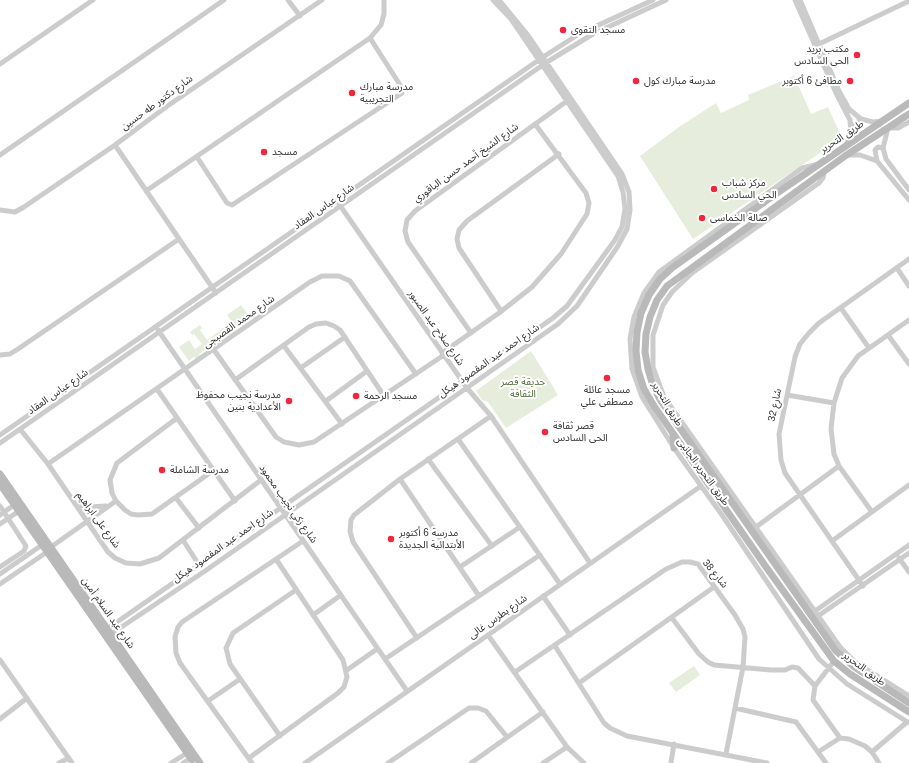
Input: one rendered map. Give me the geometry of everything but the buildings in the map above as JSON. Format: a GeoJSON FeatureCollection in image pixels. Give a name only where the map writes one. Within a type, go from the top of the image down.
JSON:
{"type":"FeatureCollection","features":[{"type":"Feature","properties":{"kind":"street"},"geometry":{"type":"LineString","coordinates":[[0,64],[93,0]]}},
{"type":"Feature","properties":{"kind":"street"},"geometry":{"type":"LineString","coordinates":[[0,155],[224,0]]}},
{"type":"Feature","properties":{"kind":"street"},"geometry":{"type":"LineString","coordinates":[[288,0],[300,16]]}},
{"type":"Feature","properties":{"kind":"street","name":"شارع دكتور طه حسين"},"geometry":{"type":"LineString","coordinates":[[0,210],[15,212],[24,208],[170,104],[322,0]]}},
{"type":"Feature","properties":{"kind":"street"},"geometry":{"type":"LineString","coordinates":[[146,191],[370,38],[381,25],[384,14],[384,0]]}},
{"type":"Feature","properties":{"kind":"street","name":"شارع احمد عبد المقصود هيكل"},"geometry":{"type":"LineString","coordinates":[[493,0],[541,58]]}},
{"type":"Feature","properties":{"kind":"street","name":"شارع احمد عبد المقصود هيكل"},"geometry":{"type":"LineString","coordinates":[[107,633],[205,571],[284,514],[558,324],[576,306],[618,246],[630,201],[622,174],[514,17],[499,0]]}},
{"type":"Feature","properties":{"kind":"street","name":"شارع عباس العقاد"},"geometry":{"type":"LineString","coordinates":[[0,435],[541,58],[579,34],[653,0]]}},
{"type":"Feature","properties":{"kind":"street","name":"شارع عباس العقاد"},"geometry":{"type":"LineString","coordinates":[[0,443],[545,64],[593,34],[666,0]]}},
{"type":"Feature","properties":{"kind":"street"},"geometry":{"type":"LineString","coordinates":[[795,0],[850,120],[850,137],[845,147]]}},
{"type":"Feature","properties":{"kind":"street"},"geometry":{"type":"LineString","coordinates":[[800,0],[819,44],[837,92],[849,109],[860,118],[873,122],[883,120]]}},
{"type":"Feature","properties":{"kind":"street"},"geometry":{"type":"LineString","coordinates":[[819,44],[909,1]]}},
{"type":"Feature","properties":{"kind":"street"},"geometry":{"type":"LineString","coordinates":[[197,156],[227,203],[232,205],[402,93],[402,88],[370,38]]}},
{"type":"Feature","properties":{"kind":"street","name":"شارع احمد عبد المقصود هيكل"},"geometry":{"type":"LineString","coordinates":[[107,633],[199,566],[463,382],[553,318],[567,306],[624,228],[625,201],[618,176],[567,101],[545,64]]}},
{"type":"Feature","properties":{"kind":"street","name":"شارع الشيخ أحمد حسن الباقوري"},"geometry":{"type":"LineString","coordinates":[[471,333],[408,242],[405,225],[410,215],[415,211],[567,101]]}},
{"type":"Feature","properties":{"kind":"street","name":"طريق التحرير"},"geometry":{"type":"LineString","coordinates":[[909,103],[770,198],[660,279],[649,295],[641,313],[637,332],[636,351],[644,389],[672,433],[834,661],[850,674],[909,712]]}},
{"type":"Feature","properties":{"kind":"street","name":"طريق التحرير"},"geometry":{"type":"LineString","coordinates":[[909,114],[846,155],[683,272],[667,286],[657,300],[650,317],[646,334],[645,352],[653,386],[661,402],[786,582],[836,651],[858,670],[909,703]]}},
{"type":"Feature","properties":{"kind":"street"},"geometry":{"type":"LineString","coordinates":[[851,125],[857,124],[860,118]]}},
{"type":"Feature","properties":{"kind":"street"},"geometry":{"type":"LineString","coordinates":[[909,122],[898,128],[888,128],[884,137],[886,159],[909,190]]}},
{"type":"Feature","properties":{"kind":"street"},"geometry":{"type":"LineString","coordinates":[[214,350],[276,438],[284,442],[299,445],[314,442],[416,374],[501,312],[536,283],[561,254],[587,214],[589,203],[586,193],[559,154],[535,124]]}},
{"type":"Feature","properties":{"kind":"street"},"geometry":{"type":"LineString","coordinates":[[114,145],[216,294]]}},
{"type":"Feature","properties":{"kind":"street"},"geometry":{"type":"LineString","coordinates":[[877,161],[876,148],[880,146],[884,148]]}},
{"type":"Feature","properties":{"kind":"street"},"geometry":{"type":"LineString","coordinates":[[501,312],[459,248],[457,239],[459,230],[467,221],[559,154]]}},
{"type":"Feature","properties":{"kind":"street"},"geometry":{"type":"LineString","coordinates":[[846,155],[860,155],[877,161],[909,200]]}},
{"type":"Feature","properties":{"kind":"street","name":"طريق التحرير الجانبى"},"geometry":{"type":"LineString","coordinates":[[820,164],[802,168],[659,272],[640,300],[631,330],[630,354],[636,383],[642,397],[674,448],[732,530],[815,654],[828,669],[847,684],[908,722]]}},
{"type":"Feature","properties":{"kind":"street","name":"طريق التحرير الجانبى"},"geometry":{"type":"LineString","coordinates":[[824,172],[820,183],[692,273],[672,292],[663,305],[653,336],[652,351],[658,383],[664,397],[840,647],[855,662],[909,696]]}},
{"type":"Feature","properties":{"kind":"street"},"geometry":{"type":"LineString","coordinates":[[785,188],[786,192],[792,195]]}},
{"type":"Feature","properties":{"kind":"street"},"geometry":{"type":"LineString","coordinates":[[770,198],[776,200],[776,206]]}},
{"type":"Feature","properties":{"kind":"street","name":"شارع صلاح عبد الصبور"},"geometry":{"type":"LineString","coordinates":[[337,201],[467,388],[491,416],[590,564]]}},
{"type":"Feature","properties":{"kind":"street"},"geometry":{"type":"LineString","coordinates":[[0,355],[10,354],[18,349],[179,238]]}},
{"type":"Feature","properties":{"kind":"street"},"geometry":{"type":"LineString","coordinates":[[681,255],[688,257]]}},
{"type":"Feature","properties":{"kind":"street","name":"شارع 32"},"geometry":{"type":"LineString","coordinates":[[863,586],[785,473],[778,447],[779,434],[794,357],[800,344],[819,323],[909,259]]}},
{"type":"Feature","properties":{"kind":"street"},"geometry":{"type":"LineString","coordinates":[[897,268],[909,286]]}},
{"type":"Feature","properties":{"kind":"street"},"geometry":{"type":"LineString","coordinates":[[683,272],[692,273]]}},
{"type":"Feature","properties":{"kind":"street","name":"شارع محمد القصبجى"},"geometry":{"type":"LineString","coordinates":[[48,464],[158,390],[314,280],[322,276],[333,275],[350,281],[416,374]]}},
{"type":"Feature","properties":{"kind":"street"},"geometry":{"type":"LineString","coordinates":[[841,308],[869,348]]}},
{"type":"Feature","properties":{"kind":"street"},"geometry":{"type":"LineString","coordinates":[[553,318],[558,324]]}},
{"type":"Feature","properties":{"kind":"street"},"geometry":{"type":"LineString","coordinates":[[872,512],[839,466],[832,442],[831,429],[834,403],[842,378],[849,366],[869,348],[909,320]]}},
{"type":"Feature","properties":{"kind":"street"},"geometry":{"type":"LineString","coordinates":[[235,380],[309,327],[321,323],[334,326],[345,337],[384,396]]}},
{"type":"Feature","properties":{"kind":"street","name":"شارع زكي نجيب محمود"},"geometry":{"type":"LineString","coordinates":[[156,326],[407,691]]}},
{"type":"Feature","properties":{"kind":"street"},"geometry":{"type":"LineString","coordinates":[[888,335],[909,364]]}},
{"type":"Feature","properties":{"kind":"street"},"geometry":{"type":"LineString","coordinates":[[302,368],[345,337]]}},
{"type":"Feature","properties":{"kind":"street"},"geometry":{"type":"LineString","coordinates":[[284,346],[302,368],[342,424]]}},
{"type":"Feature","properties":{"kind":"street"},"geometry":{"type":"LineString","coordinates":[[630,354],[638,365]]}},
{"type":"Feature","properties":{"kind":"street"},"geometry":{"type":"LineString","coordinates":[[326,401],[367,371]]}},
{"type":"Feature","properties":{"kind":"street"},"geometry":{"type":"LineString","coordinates":[[158,390],[235,500]]}},
{"type":"Feature","properties":{"kind":"street"},"geometry":{"type":"LineString","coordinates":[[787,395],[834,403]]}},
{"type":"Feature","properties":{"kind":"street"},"geometry":{"type":"LineString","coordinates":[[417,638],[353,542],[350,531],[354,515],[400,479],[491,416]]}},
{"type":"Feature","properties":{"kind":"street"},"geometry":{"type":"LineString","coordinates":[[177,418],[117,463],[110,480],[112,494],[116,500],[131,514],[145,516],[176,498],[214,470]]}},
{"type":"Feature","properties":{"kind":"street","name":"شارع على ابراهيم"},"geometry":{"type":"LineString","coordinates":[[20,429],[48,464],[108,552],[115,558],[126,563],[140,564],[153,561],[261,480]]}},
{"type":"Feature","properties":{"kind":"street"},"geometry":{"type":"LineString","coordinates":[[672,433],[674,448]]}},
{"type":"Feature","properties":{"kind":"street"},"geometry":{"type":"LineString","coordinates":[[458,439],[560,584]]}},
{"type":"Feature","properties":{"kind":"street"},"geometry":{"type":"LineString","coordinates":[[692,447],[701,449]]}},
{"type":"Feature","properties":{"kind":"street"},"geometry":{"type":"LineString","coordinates":[[428,459],[492,546]]}},
{"type":"Feature","properties":{"kind":"street"},"geometry":{"type":"LineString","coordinates":[[756,527],[839,466]]}},
{"type":"Feature","properties":{"kind":"street","name":"شارع عبد السلام أمين"},"geometry":{"type":"LineString","coordinates":[[0,474],[49,550],[200,763]]}},
{"type":"Feature","properties":{"kind":"street"},"geometry":{"type":"LineString","coordinates":[[400,479],[480,596]]}},
{"type":"Feature","properties":{"kind":"street","name":"شارع عبد السلام أمين"},"geometry":{"type":"LineString","coordinates":[[0,484],[42,544],[49,550]]}},
{"type":"Feature","properties":{"kind":"street"},"geometry":{"type":"LineString","coordinates":[[832,541],[909,485]]}},
{"type":"Feature","properties":{"kind":"street","name":"شارع بطرس غالى"},"geometry":{"type":"LineString","coordinates":[[305,763],[313,761],[407,691],[701,486]]}},
{"type":"Feature","properties":{"kind":"street"},"geometry":{"type":"LineString","coordinates":[[176,498],[199,528]]}},
{"type":"Feature","properties":{"kind":"street"},"geometry":{"type":"LineString","coordinates":[[0,584],[49,550],[116,500]]}},
{"type":"Feature","properties":{"kind":"street"},"geometry":{"type":"LineString","coordinates":[[75,504],[94,507],[109,505]]}},
{"type":"Feature","properties":{"kind":"street"},"geometry":{"type":"LineString","coordinates":[[2,514],[14,505]]}},
{"type":"Feature","properties":{"kind":"street"},"geometry":{"type":"LineString","coordinates":[[0,506],[2,514],[8,518],[26,548],[0,567]]}},
{"type":"Feature","properties":{"kind":"street"},"geometry":{"type":"LineString","coordinates":[[742,509],[743,520]]}},
{"type":"Feature","properties":{"kind":"street"},"geometry":{"type":"LineString","coordinates":[[0,524],[19,511]]}},
{"type":"Feature","properties":{"kind":"street"},"geometry":{"type":"LineString","coordinates":[[460,567],[520,527]]}},
{"type":"Feature","properties":{"kind":"street"},"geometry":{"type":"LineString","coordinates":[[732,530],[743,534]]}},
{"type":"Feature","properties":{"kind":"street"},"geometry":{"type":"LineString","coordinates":[[183,540],[199,566]]}},
{"type":"Feature","properties":{"kind":"street"},"geometry":{"type":"LineString","coordinates":[[276,560],[343,660],[347,670],[346,682],[341,691],[280,736],[251,761],[177,657],[174,642],[178,627],[182,622],[303,541]]}},
{"type":"Feature","properties":{"kind":"street"},"geometry":{"type":"LineString","coordinates":[[0,574],[42,544]]}},
{"type":"Feature","properties":{"kind":"street"},"geometry":{"type":"LineString","coordinates":[[816,614],[859,580],[909,545]]}},
{"type":"Feature","properties":{"kind":"street"},"geometry":{"type":"LineString","coordinates":[[756,552],[760,552],[763,549]]}},
{"type":"Feature","properties":{"kind":"street"},"geometry":{"type":"LineString","coordinates":[[816,614],[863,586],[909,553]]}},
{"type":"Feature","properties":{"kind":"street"},"geometry":{"type":"LineString","coordinates":[[896,554],[909,572]]}},
{"type":"Feature","properties":{"kind":"street"},"geometry":{"type":"LineString","coordinates":[[385,659],[540,555]]}},
{"type":"Feature","properties":{"kind":"street","name":"شارع 38"},"geometry":{"type":"LineString","coordinates":[[515,672],[666,569],[682,562],[698,564],[743,629],[745,645],[742,668],[726,754]]}},
{"type":"Feature","properties":{"kind":"street"},"geometry":{"type":"LineString","coordinates":[[766,567],[768,563],[773,563]]}},
{"type":"Feature","properties":{"kind":"street"},"geometry":{"type":"LineString","coordinates":[[786,582],[796,585]]}},
{"type":"Feature","properties":{"kind":"street"},"geometry":{"type":"LineString","coordinates":[[579,683],[714,587]]}},
{"type":"Feature","properties":{"kind":"street"},"geometry":{"type":"LineString","coordinates":[[280,736],[230,664],[226,653],[230,637],[296,590]]}},
{"type":"Feature","properties":{"kind":"street"},"geometry":{"type":"LineString","coordinates":[[313,615],[341,595]]}},
{"type":"Feature","properties":{"kind":"street"},"geometry":{"type":"LineString","coordinates":[[543,596],[570,635]]}},
{"type":"Feature","properties":{"kind":"street"},"geometry":{"type":"LineString","coordinates":[[672,618],[699,654],[714,665],[771,670],[785,670],[792,667],[798,668],[815,686]]}},
{"type":"Feature","properties":{"kind":"street","name":"شارع عبد السلام أمين"},"geometry":{"type":"LineString","coordinates":[[107,633],[191,758]]}},
{"type":"Feature","properties":{"kind":"street"},"geometry":{"type":"LineString","coordinates":[[488,635],[567,747],[584,763]]}},
{"type":"Feature","properties":{"kind":"street"},"geometry":{"type":"LineString","coordinates":[[555,646],[604,723],[610,728],[627,736],[767,763]]}},
{"type":"Feature","properties":{"kind":"street"},"geometry":{"type":"LineString","coordinates":[[347,670],[377,648]]}},
{"type":"Feature","properties":{"kind":"street"},"geometry":{"type":"LineString","coordinates":[[0,660],[70,761],[59,763]]}},
{"type":"Feature","properties":{"kind":"street"},"geometry":{"type":"LineString","coordinates":[[834,661],[815,686],[813,700],[840,738],[857,742],[872,752],[879,763]]}},
{"type":"Feature","properties":{"kind":"street"},"geometry":{"type":"LineString","coordinates":[[855,662],[858,670]]}},
{"type":"Feature","properties":{"kind":"street"},"geometry":{"type":"LineString","coordinates":[[208,701],[240,679]]}},
{"type":"Feature","properties":{"kind":"street"},"geometry":{"type":"LineString","coordinates":[[0,719],[27,698]]}},
{"type":"Feature","properties":{"kind":"street"},"geometry":{"type":"LineString","coordinates":[[388,763],[469,708],[478,708],[486,711],[507,737]]}},
{"type":"Feature","properties":{"kind":"street"},"geometry":{"type":"LineString","coordinates":[[735,708],[796,722],[826,763]]}},
{"type":"Feature","properties":{"kind":"street"},"geometry":{"type":"LineString","coordinates":[[470,763],[543,712]]}},
{"type":"Feature","properties":{"kind":"street"},"geometry":{"type":"LineString","coordinates":[[872,752],[908,722]]}},
{"type":"Feature","properties":{"kind":"street"},"geometry":{"type":"LineString","coordinates":[[818,752],[840,738]]}},
{"type":"Feature","properties":{"kind":"street"},"geometry":{"type":"LineString","coordinates":[[671,763],[674,744]]}},
{"type":"Feature","properties":{"kind":"street"},"geometry":{"type":"LineString","coordinates":[[543,763],[567,747]]}},
{"type":"Feature","properties":{"kind":"street"},"geometry":{"type":"LineString","coordinates":[[171,763],[191,758]]}},
{"type":"Feature","properties":{"kind":"street"},"geometry":{"type":"LineString","coordinates":[[183,763],[191,758]]}},
{"type":"Feature","properties":{"kind":"green space","name":"مركز شباب الحي السادس"},"geometry":{"type":"Polygon","coordinates":[[[794,76],[811,114],[828,107],[842,138],[693,239],[640,156],[679,127],[716,103],[721,113],[749,100],[748,95],[794,76]]]}},
{"type":"Feature","properties":{"kind":"green space"},"geometry":{"type":"Polygon","coordinates":[[[241,305],[249,316],[235,326],[227,315],[241,305]]]}},
{"type":"Feature","properties":{"kind":"green space"},"geometry":{"type":"Polygon","coordinates":[[[200,325],[202,328],[200,330],[207,340],[226,326],[232,334],[230,336],[227,333],[199,354],[201,357],[197,361],[194,357],[189,361],[179,347],[189,340],[195,349],[202,344],[194,334],[192,335],[190,332],[200,325]]]}},
{"type":"Feature","properties":{"kind":"green space","name":"حديقة قصر الثقافة"},"geometry":{"type":"Polygon","coordinates":[[[531,351],[558,395],[506,428],[488,402],[482,400],[476,391],[531,351]]]}},
{"type":"Feature","properties":{"kind":"green space"},"geometry":{"type":"Polygon","coordinates":[[[694,666],[700,675],[676,692],[669,683],[694,666]]]}},
{"type":"Feature","properties":{"kind":"place","name":"مسجد التقوى"},"geometry":{"type":"Point","coordinates":[563,30]}},
{"type":"Feature","properties":{"kind":"place","name":"مكتب بريد الحى السادس"},"geometry":{"type":"Point","coordinates":[857,55]}},
{"type":"Feature","properties":{"kind":"place","name":"مدرسة مبارك كول"},"geometry":{"type":"Point","coordinates":[636,81]}},
{"type":"Feature","properties":{"kind":"place","name":"مطافئ 6 أكتوبر"},"geometry":{"type":"Point","coordinates":[850,81]}},
{"type":"Feature","properties":{"kind":"place","name":"مدرسة مبارك التجريبية"},"geometry":{"type":"Point","coordinates":[352,93]}},
{"type":"Feature","properties":{"kind":"place","name":"مسجد"},"geometry":{"type":"Point","coordinates":[264,152]}},
{"type":"Feature","properties":{"kind":"place","name":"مركز شباب الحي السادس"},"geometry":{"type":"Point","coordinates":[714,189]}},
{"type":"Feature","properties":{"kind":"place","name":"صالة الخماسى"},"geometry":{"type":"Point","coordinates":[702,218]}},
{"type":"Feature","properties":{"kind":"place","name":"مسجد عائلة مصطفى علي"},"geometry":{"type":"Point","coordinates":[607,378]}},
{"type":"Feature","properties":{"kind":"place","name":"مسجد الرحمة"},"geometry":{"type":"Point","coordinates":[356,396]}},
{"type":"Feature","properties":{"kind":"place","name":"مدرسة نجيب محفوظ الأعدادية بنين"},"geometry":{"type":"Point","coordinates":[289,401]}},
{"type":"Feature","properties":{"kind":"place","name":"قصر ثقافة الحى السادس"},"geometry":{"type":"Point","coordinates":[545,432]}},
{"type":"Feature","properties":{"kind":"place","name":"مدرسة الشاملة"},"geometry":{"type":"Point","coordinates":[162,470]}},
{"type":"Feature","properties":{"kind":"place","name":"مدرسة 6 أكتوبر الأبتدائية الجديدة"},"geometry":{"type":"Point","coordinates":[391,539]}}]}
